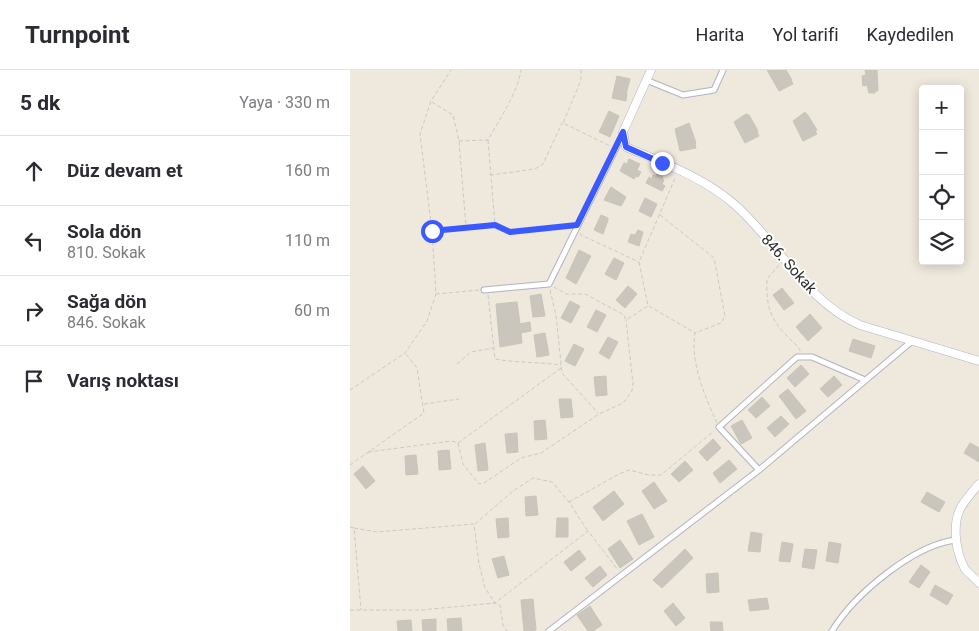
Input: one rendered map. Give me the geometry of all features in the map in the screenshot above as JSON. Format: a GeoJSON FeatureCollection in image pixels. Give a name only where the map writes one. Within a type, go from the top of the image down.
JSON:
{"type":"FeatureCollection","features":[{"type":"Feature","properties":{"kind":"street"},"geometry":{"type":"LineString","coordinates":[[486,290],[549,284],[652,70]]}},
{"type":"Feature","properties":{"kind":"street"},"geometry":{"type":"LineString","coordinates":[[646,80],[683,95],[714,90],[723,70]]}},
{"type":"Feature","properties":{"kind":"street","name":"846. Sokak"},"geometry":{"type":"LineString","coordinates":[[623,132],[626,147],[704,182],[735,204],[812,290],[843,318],[860,325],[979,361]]}},
{"type":"Feature","properties":{"kind":"street"},"geometry":{"type":"LineString","coordinates":[[549,631],[759,470],[912,341]]}},
{"type":"Feature","properties":{"kind":"street"},"geometry":{"type":"LineString","coordinates":[[759,470],[719,427],[797,357],[812,357],[865,380]]}},
{"type":"Feature","properties":{"kind":"street"},"geometry":{"type":"LineString","coordinates":[[979,484],[960,510],[956,524],[956,540],[959,555],[966,570],[979,583]]}},
{"type":"Feature","properties":{"kind":"street"},"geometry":{"type":"LineString","coordinates":[[832,631],[853,604],[891,569],[924,551],[956,540]]}},
{"type":"Feature","properties":{"kind":"path"},"geometry":{"type":"LineString","coordinates":[[350,390],[405,353],[427,321],[436,294],[432,231],[420,134],[432,101],[451,70]]}},
{"type":"Feature","properties":{"kind":"path"},"geometry":{"type":"LineString","coordinates":[[495,225],[488,140],[507,106],[520,78],[521,70]]}},
{"type":"Feature","properties":{"kind":"path"},"geometry":{"type":"LineString","coordinates":[[490,175],[535,169],[543,164],[581,80],[581,70]]}},
{"type":"Feature","properties":{"kind":"path"},"geometry":{"type":"LineString","coordinates":[[432,101],[453,115],[459,142],[466,227]]}},
{"type":"Feature","properties":{"kind":"path"},"geometry":{"type":"LineString","coordinates":[[563,123],[615,148]]}},
{"type":"Feature","properties":{"kind":"path"},"geometry":{"type":"LineString","coordinates":[[459,142],[488,140]]}},
{"type":"Feature","properties":{"kind":"path"},"geometry":{"type":"LineString","coordinates":[[679,170],[638,262],[648,306],[695,333]]}},
{"type":"Feature","properties":{"kind":"path"},"geometry":{"type":"LineString","coordinates":[[660,215],[714,258],[725,316],[721,323],[695,333]]}},
{"type":"Feature","properties":{"kind":"path"},"geometry":{"type":"LineString","coordinates":[[432,231],[495,225],[510,232],[577,225],[581,235],[638,262]]}},
{"type":"Feature","properties":{"kind":"path"},"geometry":{"type":"LineString","coordinates":[[785,259],[767,279],[766,301],[774,321],[788,338],[797,345],[803,357]]}},
{"type":"Feature","properties":{"kind":"path"},"geometry":{"type":"LineString","coordinates":[[458,443],[463,464],[479,484],[484,484],[521,458],[541,453],[599,414],[623,403],[632,391],[633,384],[624,315],[585,294],[566,294],[549,284]]}},
{"type":"Feature","properties":{"kind":"path"},"geometry":{"type":"LineString","coordinates":[[549,284],[556,315],[562,373],[599,414]]}},
{"type":"Feature","properties":{"kind":"path"},"geometry":{"type":"LineString","coordinates":[[436,294],[486,290],[495,359],[561,367]]}},
{"type":"Feature","properties":{"kind":"path"},"geometry":{"type":"LineString","coordinates":[[626,320],[648,306]]}},
{"type":"Feature","properties":{"kind":"path"},"geometry":{"type":"LineString","coordinates":[[569,502],[629,470],[649,475],[661,475],[719,427],[704,395],[698,373],[694,341],[695,333]]}},
{"type":"Feature","properties":{"kind":"path"},"geometry":{"type":"LineString","coordinates":[[457,364],[471,352],[494,348]]}},
{"type":"Feature","properties":{"kind":"path"},"geometry":{"type":"LineString","coordinates":[[350,465],[424,413],[417,368],[405,353]]}},
{"type":"Feature","properties":{"kind":"path"},"geometry":{"type":"LineString","coordinates":[[458,443],[561,367]]}},
{"type":"Feature","properties":{"kind":"path"},"geometry":{"type":"LineString","coordinates":[[423,404],[458,399]]}},
{"type":"Feature","properties":{"kind":"path"},"geometry":{"type":"LineString","coordinates":[[368,452],[452,441],[458,443]]}},
{"type":"Feature","properties":{"kind":"path"},"geometry":{"type":"LineString","coordinates":[[350,527],[377,532],[474,524],[513,491],[532,478],[552,482],[622,574]]}},
{"type":"Feature","properties":{"kind":"path"},"geometry":{"type":"LineString","coordinates":[[474,524],[479,564],[485,588],[496,603],[500,605],[503,625],[507,631]]}},
{"type":"Feature","properties":{"kind":"path"},"geometry":{"type":"LineString","coordinates":[[354,528],[361,610]]}},
{"type":"Feature","properties":{"kind":"path"},"geometry":{"type":"LineString","coordinates":[[350,610],[421,610],[496,603],[588,531]]}},
{"type":"Feature","properties":{"kind":"building"},"geometry":{"type":"Polygon","coordinates":[[[767,70],[786,70],[793,84],[779,91],[767,70]]]}},
{"type":"Feature","properties":{"kind":"building"},"geometry":{"type":"Polygon","coordinates":[[[865,70],[877,70],[878,91],[875,91],[875,93],[869,93],[867,85],[863,86],[862,76],[866,75],[865,70]]]}},
{"type":"Feature","properties":{"kind":"building"},"geometry":{"type":"Polygon","coordinates":[[[617,76],[630,79],[626,101],[612,98],[617,76]]]}},
{"type":"Feature","properties":{"kind":"building"},"geometry":{"type":"Polygon","coordinates":[[[609,111],[619,116],[610,137],[599,132],[609,111]]]}},
{"type":"Feature","properties":{"kind":"building"},"geometry":{"type":"Polygon","coordinates":[[[805,112],[817,130],[815,131],[817,134],[803,141],[793,121],[805,112]]]}},
{"type":"Feature","properties":{"kind":"building"},"geometry":{"type":"Polygon","coordinates":[[[746,114],[749,115],[759,136],[745,143],[734,122],[746,114]]]}},
{"type":"Feature","properties":{"kind":"building"},"geometry":{"type":"Polygon","coordinates":[[[689,123],[696,148],[680,151],[675,129],[689,123]]]}},
{"type":"Feature","properties":{"kind":"building"},"geometry":{"type":"Polygon","coordinates":[[[629,159],[640,164],[637,170],[641,172],[634,179],[620,171],[624,163],[627,164],[629,159]]]}},
{"type":"Feature","properties":{"kind":"building"},"geometry":{"type":"Polygon","coordinates":[[[657,174],[663,177],[662,179],[664,180],[662,184],[665,186],[662,191],[646,183],[649,177],[652,179],[653,175],[656,176],[657,174]]]}},
{"type":"Feature","properties":{"kind":"building"},"geometry":{"type":"Polygon","coordinates":[[[611,187],[626,197],[621,206],[604,200],[611,187]]]}},
{"type":"Feature","properties":{"kind":"building"},"geometry":{"type":"Polygon","coordinates":[[[645,198],[657,204],[651,217],[639,211],[645,198]]]}},
{"type":"Feature","properties":{"kind":"building"},"geometry":{"type":"Polygon","coordinates":[[[601,215],[608,218],[603,234],[594,230],[601,215]]]}},
{"type":"Feature","properties":{"kind":"building"},"geometry":{"type":"Polygon","coordinates":[[[638,230],[643,232],[639,246],[628,242],[631,234],[635,235],[638,230]]]}},
{"type":"Feature","properties":{"kind":"building"},"geometry":{"type":"Polygon","coordinates":[[[579,250],[591,256],[576,284],[566,278],[579,250]]]}},
{"type":"Feature","properties":{"kind":"building"},"geometry":{"type":"Polygon","coordinates":[[[614,258],[624,263],[616,280],[605,274],[614,258]]]}},
{"type":"Feature","properties":{"kind":"building"},"geometry":{"type":"Polygon","coordinates":[[[628,286],[637,294],[625,308],[616,300],[628,286]]]}},
{"type":"Feature","properties":{"kind":"building"},"geometry":{"type":"Polygon","coordinates":[[[782,288],[794,303],[784,310],[773,295],[782,288]]]}},
{"type":"Feature","properties":{"kind":"building"},"geometry":{"type":"Polygon","coordinates":[[[541,294],[545,316],[533,317],[530,296],[541,294]]]}},
{"type":"Feature","properties":{"kind":"building"},"geometry":{"type":"Polygon","coordinates":[[[570,301],[580,306],[571,323],[561,318],[570,301]]]}},
{"type":"Feature","properties":{"kind":"building"},"geometry":{"type":"Polygon","coordinates":[[[517,302],[520,324],[530,322],[531,331],[521,333],[522,343],[500,347],[496,304],[517,302]]]}},
{"type":"Feature","properties":{"kind":"building"},"geometry":{"type":"Polygon","coordinates":[[[596,310],[606,315],[597,332],[587,327],[596,310]]]}},
{"type":"Feature","properties":{"kind":"building"},"geometry":{"type":"Polygon","coordinates":[[[810,314],[822,328],[808,341],[796,327],[810,314]]]}},
{"type":"Feature","properties":{"kind":"building"},"geometry":{"type":"Polygon","coordinates":[[[545,333],[549,355],[537,357],[534,335],[545,333]]]}},
{"type":"Feature","properties":{"kind":"building"},"geometry":{"type":"Polygon","coordinates":[[[608,337],[618,342],[609,359],[599,353],[608,337]]]}},
{"type":"Feature","properties":{"kind":"building"},"geometry":{"type":"Polygon","coordinates":[[[853,339],[875,346],[871,358],[849,351],[853,339]]]}},
{"type":"Feature","properties":{"kind":"building"},"geometry":{"type":"Polygon","coordinates":[[[574,344],[584,349],[575,366],[565,361],[574,344]]]}},
{"type":"Feature","properties":{"kind":"building"},"geometry":{"type":"Polygon","coordinates":[[[801,365],[809,374],[795,387],[787,378],[801,365]]]}},
{"type":"Feature","properties":{"kind":"building"},"geometry":{"type":"Polygon","coordinates":[[[606,376],[607,395],[596,396],[594,377],[606,376]]]}},
{"type":"Feature","properties":{"kind":"building"},"geometry":{"type":"Polygon","coordinates":[[[834,376],[842,385],[828,397],[820,389],[834,376]]]}},
{"type":"Feature","properties":{"kind":"building"},"geometry":{"type":"Polygon","coordinates":[[[788,389],[806,411],[796,419],[779,396],[788,389]]]}},
{"type":"Feature","properties":{"kind":"building"},"geometry":{"type":"Polygon","coordinates":[[[762,397],[770,406],[756,418],[748,410],[762,397]]]}},
{"type":"Feature","properties":{"kind":"building"},"geometry":{"type":"Polygon","coordinates":[[[559,399],[571,399],[573,417],[561,418],[559,399]]]}},
{"type":"Feature","properties":{"kind":"building"},"geometry":{"type":"Polygon","coordinates":[[[781,416],[789,424],[775,437],[767,428],[781,416]]]}},
{"type":"Feature","properties":{"kind":"building"},"geometry":{"type":"Polygon","coordinates":[[[545,420],[547,439],[535,440],[534,421],[545,420]]]}},
{"type":"Feature","properties":{"kind":"building"},"geometry":{"type":"Polygon","coordinates":[[[742,420],[752,438],[741,444],[731,426],[742,420]]]}},
{"type":"Feature","properties":{"kind":"building"},"geometry":{"type":"Polygon","coordinates":[[[517,433],[518,452],[507,453],[505,434],[517,433]]]}},
{"type":"Feature","properties":{"kind":"building"},"geometry":{"type":"Polygon","coordinates":[[[713,439],[721,448],[707,461],[699,452],[713,439]]]}},
{"type":"Feature","properties":{"kind":"building"},"geometry":{"type":"Polygon","coordinates":[[[485,443],[488,470],[478,471],[475,445],[485,443]]]}},
{"type":"Feature","properties":{"kind":"building"},"geometry":{"type":"Polygon","coordinates":[[[970,443],[979,448],[979,462],[964,453],[970,443]]]}},
{"type":"Feature","properties":{"kind":"building"},"geometry":{"type":"Polygon","coordinates":[[[449,450],[451,469],[439,470],[438,451],[449,450]]]}},
{"type":"Feature","properties":{"kind":"building"},"geometry":{"type":"Polygon","coordinates":[[[416,455],[418,474],[406,475],[405,456],[416,455]]]}},
{"type":"Feature","properties":{"kind":"building"},"geometry":{"type":"Polygon","coordinates":[[[729,460],[737,469],[720,483],[713,473],[729,460]]]}},
{"type":"Feature","properties":{"kind":"building"},"geometry":{"type":"Polygon","coordinates":[[[685,461],[693,470],[679,482],[671,474],[685,461]]]}},
{"type":"Feature","properties":{"kind":"building"},"geometry":{"type":"Polygon","coordinates":[[[363,466],[375,481],[366,489],[354,474],[363,466]]]}},
{"type":"Feature","properties":{"kind":"building"},"geometry":{"type":"Polygon","coordinates":[[[654,482],[667,501],[654,509],[642,491],[654,482]]]}},
{"type":"Feature","properties":{"kind":"building"},"geometry":{"type":"Polygon","coordinates":[[[614,491],[624,504],[603,521],[593,507],[614,491]]]}},
{"type":"Feature","properties":{"kind":"building"},"geometry":{"type":"Polygon","coordinates":[[[927,492],[945,502],[939,512],[921,502],[927,492]]]}},
{"type":"Feature","properties":{"kind":"building"},"geometry":{"type":"Polygon","coordinates":[[[536,496],[538,515],[526,516],[525,497],[536,496]]]}},
{"type":"Feature","properties":{"kind":"building"},"geometry":{"type":"Polygon","coordinates":[[[642,514],[654,537],[639,545],[627,521],[642,514]]]}},
{"type":"Feature","properties":{"kind":"building"},"geometry":{"type":"Polygon","coordinates":[[[508,518],[509,537],[498,538],[496,519],[508,518]]]}},
{"type":"Feature","properties":{"kind":"building"},"geometry":{"type":"Polygon","coordinates":[[[557,518],[568,518],[568,537],[556,537],[557,518]]]}},
{"type":"Feature","properties":{"kind":"building"},"geometry":{"type":"Polygon","coordinates":[[[751,532],[762,534],[760,552],[748,551],[751,532]]]}},
{"type":"Feature","properties":{"kind":"building"},"geometry":{"type":"Polygon","coordinates":[[[620,540],[633,559],[620,568],[608,549],[620,540]]]}},
{"type":"Feature","properties":{"kind":"building"},"geometry":{"type":"Polygon","coordinates":[[[782,542],[793,544],[790,562],[779,561],[782,542]]]}},
{"type":"Feature","properties":{"kind":"building"},"geometry":{"type":"Polygon","coordinates":[[[829,542],[841,544],[838,563],[826,561],[829,542]]]}},
{"type":"Feature","properties":{"kind":"building"},"geometry":{"type":"Polygon","coordinates":[[[685,549],[693,558],[662,588],[653,580],[685,549]]]}},
{"type":"Feature","properties":{"kind":"building"},"geometry":{"type":"Polygon","coordinates":[[[805,549],[817,550],[814,569],[802,567],[805,549]]]}},
{"type":"Feature","properties":{"kind":"building"},"geometry":{"type":"Polygon","coordinates":[[[579,550],[586,559],[571,571],[564,562],[579,550]]]}},
{"type":"Feature","properties":{"kind":"building"},"geometry":{"type":"Polygon","coordinates":[[[504,556],[509,575],[498,578],[492,559],[504,556]]]}},
{"type":"Feature","properties":{"kind":"building"},"geometry":{"type":"Polygon","coordinates":[[[921,565],[930,572],[919,588],[909,582],[921,565]]]}},
{"type":"Feature","properties":{"kind":"building"},"geometry":{"type":"Polygon","coordinates":[[[600,566],[607,575],[593,587],[585,578],[600,566]]]}},
{"type":"Feature","properties":{"kind":"building"},"geometry":{"type":"Polygon","coordinates":[[[718,573],[719,592],[707,593],[706,574],[718,573]]]}},
{"type":"Feature","properties":{"kind":"building"},"geometry":{"type":"Polygon","coordinates":[[[935,585],[953,595],[947,605],[930,595],[935,585]]]}},
{"type":"Feature","properties":{"kind":"building"},"geometry":{"type":"Polygon","coordinates":[[[767,598],[769,609],[750,611],[748,600],[767,598]]]}},
{"type":"Feature","properties":{"kind":"building"},"geometry":{"type":"Polygon","coordinates":[[[533,599],[536,630],[524,631],[521,600],[533,599]]]}},
{"type":"Feature","properties":{"kind":"building"},"geometry":{"type":"Polygon","coordinates":[[[673,603],[685,618],[676,626],[664,611],[673,603]]]}},
{"type":"Feature","properties":{"kind":"building"},"geometry":{"type":"Polygon","coordinates":[[[590,606],[602,625],[593,631],[588,631],[577,615],[590,606]]]}},
{"type":"Feature","properties":{"kind":"building"},"geometry":{"type":"Polygon","coordinates":[[[461,618],[462,631],[448,631],[447,619],[461,618]]]}},
{"type":"Feature","properties":{"kind":"building"},"geometry":{"type":"Polygon","coordinates":[[[436,619],[436,631],[423,631],[422,620],[436,619]]]}},
{"type":"Feature","properties":{"kind":"building"},"geometry":{"type":"Polygon","coordinates":[[[411,620],[412,631],[398,631],[397,621],[411,620]]]}},
{"type":"Feature","properties":{"kind":"building"},"geometry":{"type":"Polygon","coordinates":[[[710,622],[722,622],[723,631],[711,631],[710,622]]]}},
{"type":"Feature","properties":{"kind":"route"},"geometry":{"type":"LineString","coordinates":[[432,231],[495,225],[510,232],[577,225],[623,132],[626,147],[662,163]]}}]}
